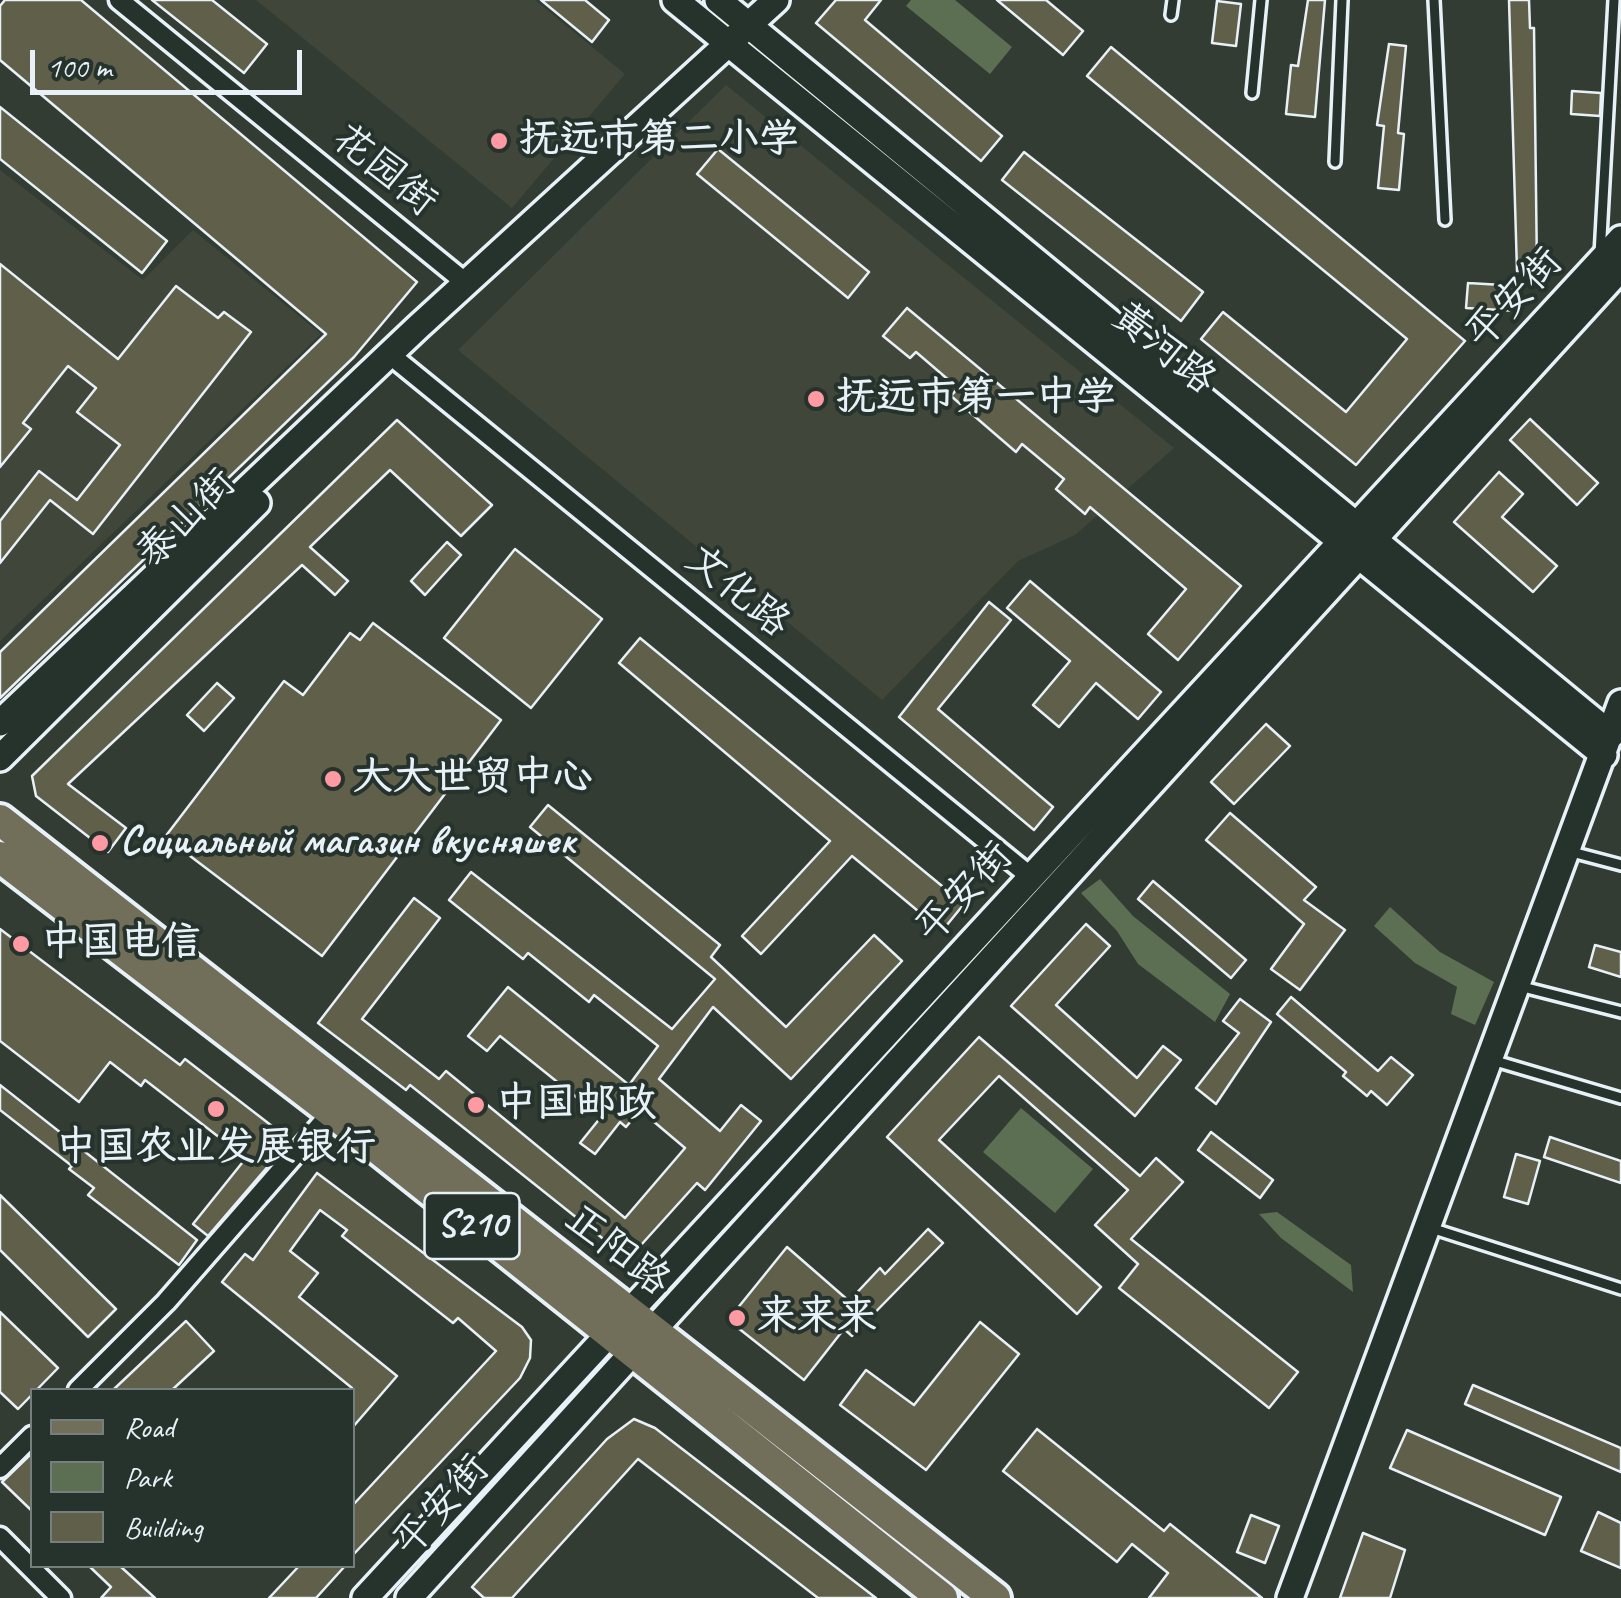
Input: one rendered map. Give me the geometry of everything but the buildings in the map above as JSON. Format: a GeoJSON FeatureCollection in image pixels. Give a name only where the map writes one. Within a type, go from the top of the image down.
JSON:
{"type":"FeatureCollection","features":[{"type":"Feature","properties":{"kind":"main road","name":"黄河路"},"geometry":{"type":"LineString","coordinates":[[674,0],[1359,542]]}},
{"type":"Feature","properties":{"kind":"main road","name":"黄河路"},"geometry":{"type":"LineString","coordinates":[[718,0],[1359,542],[1607,745]]}},
{"type":"Feature","properties":{"kind":"main road","name":"泰山街"},"geometry":{"type":"LineString","coordinates":[[0,724],[466,282],[730,46],[776,0]]}},
{"type":"Feature","properties":{"kind":"main road","name":"平安街"},"geometry":{"type":"LineString","coordinates":[[365,1598],[642,1321],[1610,265],[1621,239]]}},
{"type":"Feature","properties":{"kind":"main road","name":"泰山街"},"geometry":{"type":"LineString","coordinates":[[0,758],[399,362],[418,327]]}},
{"type":"Feature","properties":{"kind":"main road","name":"平安街"},"geometry":{"type":"LineString","coordinates":[[642,1321],[1031,877],[1359,542]]}},
{"type":"Feature","properties":{"kind":"main road"},"geometry":{"type":"LineString","coordinates":[[1290,1598],[1621,703]]}},
{"type":"Feature","properties":{"kind":"main road","name":"正阳路"},"geometry":{"type":"LineString","coordinates":[[0,820],[995,1598]]}},
{"type":"Feature","properties":{"kind":"main road","name":"正阳路"},"geometry":{"type":"LineString","coordinates":[[0,856],[332,1112],[942,1598]]}},
{"type":"Feature","properties":{"kind":"main road","name":"平安街"},"geometry":{"type":"LineString","coordinates":[[409,1598],[620,1344]]}},
{"type":"Feature","properties":{"kind":"street","name":"花园街"},"geometry":{"type":"LineString","coordinates":[[119,0],[466,282]]}},
{"type":"Feature","properties":{"kind":"street","name":"文化路"},"geometry":{"type":"LineString","coordinates":[[399,362],[1031,877]]}},
{"type":"Feature","properties":{"kind":"street"},"geometry":{"type":"LineString","coordinates":[[80,1388],[166,1302],[332,1112]]}},
{"type":"Feature","properties":{"kind":"street"},"geometry":{"type":"LineString","coordinates":[[0,1468],[30,1438]]}},
{"type":"Feature","properties":{"kind":"street"},"geometry":{"type":"LineString","coordinates":[[0,1537],[30,1567]]}},
{"type":"Feature","properties":{"kind":"street"},"geometry":{"type":"LineString","coordinates":[[31,1568],[61,1598]]}},
{"type":"Feature","properties":{"kind":"lane"},"geometry":{"type":"LineString","coordinates":[[1171,16],[1173,0]]}},
{"type":"Feature","properties":{"kind":"lane"},"geometry":{"type":"LineString","coordinates":[[1252,92],[1261,0]]}},
{"type":"Feature","properties":{"kind":"lane"},"geometry":{"type":"LineString","coordinates":[[1335,162],[1342,0]]}},
{"type":"Feature","properties":{"kind":"lane"},"geometry":{"type":"LineString","coordinates":[[1434,0],[1445,220]]}},
{"type":"Feature","properties":{"kind":"lane"},"geometry":{"type":"LineString","coordinates":[[1610,265],[1614,0]]}},
{"type":"Feature","properties":{"kind":"lane"},"geometry":{"type":"LineString","coordinates":[[1566,850],[1621,866]]}},
{"type":"Feature","properties":{"kind":"lane"},"geometry":{"type":"LineString","coordinates":[[1516,985],[1621,1012]]}},
{"type":"Feature","properties":{"kind":"lane"},"geometry":{"type":"LineString","coordinates":[[1490,1059],[1621,1098]]}},
{"type":"Feature","properties":{"kind":"lane"},"geometry":{"type":"LineString","coordinates":[[1428,1228],[1621,1288]]}},
{"type":"Feature","properties":{"kind":"shaded area","name":"抚远市第二小学"},"geometry":{"type":"Polygon","coordinates":[[[256,0],[535,0],[625,74],[512,208],[256,0]]]}},
{"type":"Feature","properties":{"kind":"shaded area","name":"抚远市第一中学"},"geometry":{"type":"Polygon","coordinates":[[[726,85],[1174,448],[1075,535],[1018,561],[882,700],[458,350],[726,85]]]}},
{"type":"Feature","properties":{"kind":"shaded area"},"geometry":{"type":"Polygon","coordinates":[[[0,170],[143,280],[193,230],[321,334],[0,641],[0,170]]]}},
{"type":"Feature","properties":{"kind":"green space"},"geometry":{"type":"Polygon","coordinates":[[[911,0],[955,0],[1012,47],[990,74],[906,6],[911,0]]]}},
{"type":"Feature","properties":{"kind":"green space"},"geometry":{"type":"Polygon","coordinates":[[[1100,879],[1133,916],[1230,994],[1215,1022],[1138,964],[1117,931],[1081,893],[1100,879]]]}},
{"type":"Feature","properties":{"kind":"green space"},"geometry":{"type":"Polygon","coordinates":[[[1390,907],[1440,952],[1494,982],[1475,1025],[1451,1014],[1457,987],[1415,963],[1374,926],[1390,907]]]}},
{"type":"Feature","properties":{"kind":"green space"},"geometry":{"type":"Polygon","coordinates":[[[1021,1108],[1093,1169],[1055,1213],[983,1152],[1021,1108]]]}},
{"type":"Feature","properties":{"kind":"green space"},"geometry":{"type":"Polygon","coordinates":[[[1277,1212],[1351,1265],[1353,1292],[1281,1238],[1259,1214],[1277,1212]]]}},
{"type":"Feature","properties":{"kind":"place","name":"抚远市第二小学"},"geometry":{"type":"Point","coordinates":[499,141]}},
{"type":"Feature","properties":{"kind":"place","name":"抚远市第一中学"},"geometry":{"type":"Point","coordinates":[816,399]}},
{"type":"Feature","properties":{"kind":"place","name":"大大世贸中心"},"geometry":{"type":"Point","coordinates":[333,779]}},
{"type":"Feature","properties":{"kind":"place","name":"Социальный магазин вкусняшек"},"geometry":{"type":"Point","coordinates":[100,843]}},
{"type":"Feature","properties":{"kind":"place","name":"中国电信"},"geometry":{"type":"Point","coordinates":[21,944]}},
{"type":"Feature","properties":{"kind":"place","name":"中国邮政"},"geometry":{"type":"Point","coordinates":[476,1105]}},
{"type":"Feature","properties":{"kind":"place","name":"中国农业发展银行"},"geometry":{"type":"Point","coordinates":[216,1109]}},
{"type":"Feature","properties":{"kind":"place","name":"来来来"},"geometry":{"type":"Point","coordinates":[737,1318]}}]}
